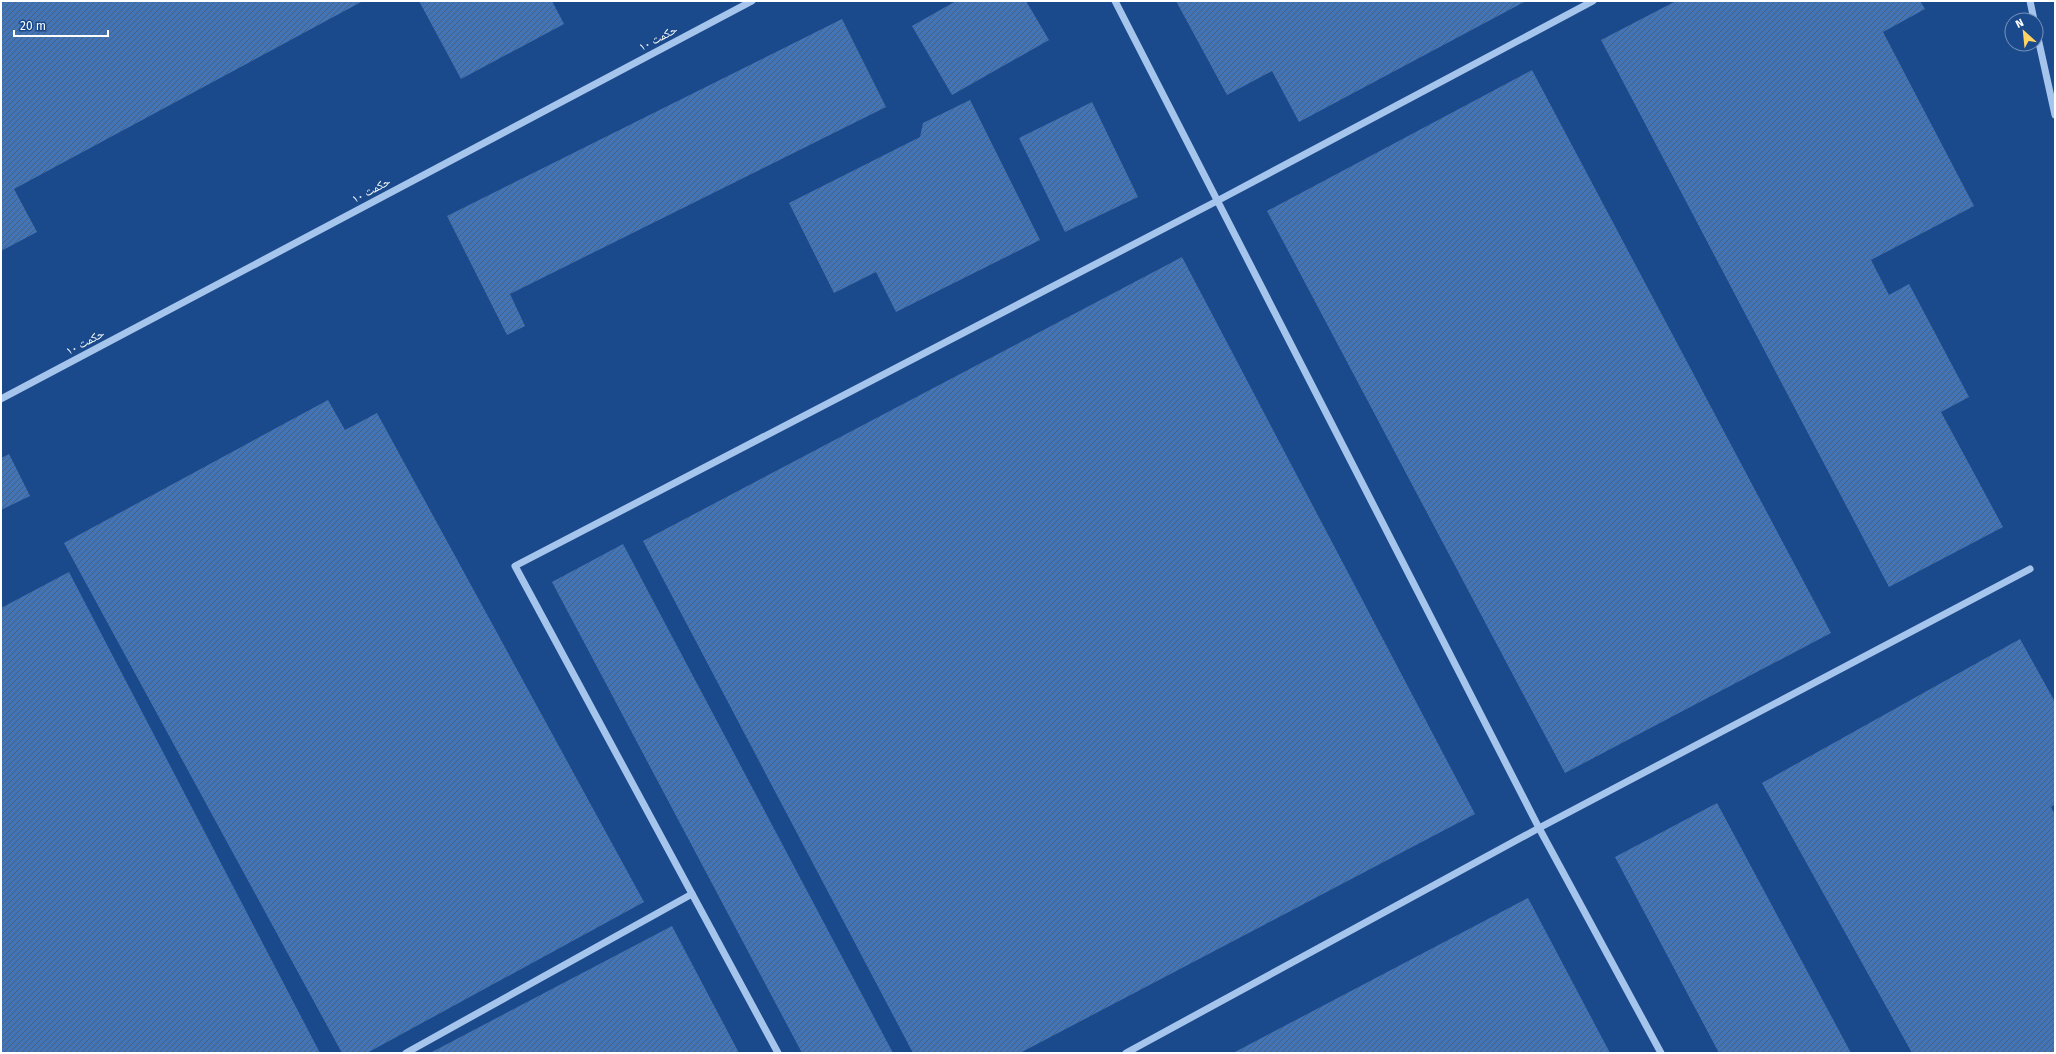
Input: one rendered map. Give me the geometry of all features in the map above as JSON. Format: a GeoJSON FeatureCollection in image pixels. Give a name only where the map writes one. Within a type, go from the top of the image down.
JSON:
{"type":"FeatureCollection","features":[{"type":"Feature","properties":{"kind":"street","name":"حکمت ۱۰"},"geometry":{"type":"LineString","coordinates":[[1,398],[752,1]]}},
{"type":"Feature","properties":{"kind":"street"},"geometry":{"type":"LineString","coordinates":[[1115,1],[1539,828],[1661,1053]]}},
{"type":"Feature","properties":{"kind":"street"},"geometry":{"type":"LineString","coordinates":[[778,1053],[515,566],[1217,201],[1593,1]]}},
{"type":"Feature","properties":{"kind":"street"},"geometry":{"type":"LineString","coordinates":[[2030,1],[2032,12]]}},
{"type":"Feature","properties":{"kind":"street"},"geometry":{"type":"LineString","coordinates":[[2041,52],[2055,115]]}},
{"type":"Feature","properties":{"kind":"street"},"geometry":{"type":"LineString","coordinates":[[1126,1053],[1539,828],[2030,569]]}},
{"type":"Feature","properties":{"kind":"street"},"geometry":{"type":"LineString","coordinates":[[406,1053],[692,894]]}},
{"type":"Feature","properties":{"kind":"building"},"geometry":{"type":"Polygon","coordinates":[[[1,1],[363,1],[14,189],[37,232],[1,251],[1,1]]]}},
{"type":"Feature","properties":{"kind":"building"},"geometry":{"type":"Polygon","coordinates":[[[419,1],[552,1],[564,24],[461,79],[419,1]]]}},
{"type":"Feature","properties":{"kind":"building"},"geometry":{"type":"Polygon","coordinates":[[[956,1],[1026,1],[1049,40],[952,95],[912,26],[956,1]]]}},
{"type":"Feature","properties":{"kind":"building"},"geometry":{"type":"Polygon","coordinates":[[[1176,1],[1526,1],[1299,122],[1272,71],[1227,95],[1176,1]]]}},
{"type":"Feature","properties":{"kind":"building"},"geometry":{"type":"Polygon","coordinates":[[[1676,1],[1920,1],[1925,9],[1883,32],[1974,206],[1871,260],[1889,295],[1909,284],[1969,397],[1941,412],[2003,527],[1889,587],[1601,40],[1676,1]]]}},
{"type":"Feature","properties":{"kind":"building"},"geometry":{"type":"Polygon","coordinates":[[[842,19],[886,107],[510,294],[525,326],[507,335],[447,216],[842,19]]]}},
{"type":"Feature","properties":{"kind":"building"},"geometry":{"type":"Polygon","coordinates":[[[1532,70],[1831,633],[1565,773],[1267,211],[1532,70]]]}},
{"type":"Feature","properties":{"kind":"building"},"geometry":{"type":"Polygon","coordinates":[[[970,100],[1040,240],[896,312],[876,272],[834,293],[789,203],[920,137],[923,123],[970,100]]]}},
{"type":"Feature","properties":{"kind":"building"},"geometry":{"type":"Polygon","coordinates":[[[1092,102],[1138,197],[1065,232],[1019,138],[1092,102]]]}},
{"type":"Feature","properties":{"kind":"building"},"geometry":{"type":"Polygon","coordinates":[[[1182,257],[1475,814],[1020,1053],[913,1053],[643,541],[1182,257]]]}},
{"type":"Feature","properties":{"kind":"building"},"geometry":{"type":"Polygon","coordinates":[[[328,400],[345,430],[377,413],[644,902],[367,1053],[342,1053],[64,543],[328,400]]]}},
{"type":"Feature","properties":{"kind":"building"},"geometry":{"type":"Polygon","coordinates":[[[9,454],[30,496],[1,510],[1,458],[9,454]]]}},
{"type":"Feature","properties":{"kind":"building"},"geometry":{"type":"Polygon","coordinates":[[[623,544],[893,1053],[802,1053],[552,582],[623,544]]]}},
{"type":"Feature","properties":{"kind":"building"},"geometry":{"type":"Polygon","coordinates":[[[69,572],[320,1053],[1,1053],[1,608],[69,572]]]}},
{"type":"Feature","properties":{"kind":"building"},"geometry":{"type":"Polygon","coordinates":[[[2020,639],[2055,702],[2055,804],[2051,807],[2055,815],[2055,1053],[1912,1053],[1762,783],[2020,639]]]}},
{"type":"Feature","properties":{"kind":"building"},"geometry":{"type":"Polygon","coordinates":[[[1717,803],[1851,1053],[1719,1053],[1615,857],[1717,803]]]}},
{"type":"Feature","properties":{"kind":"building"},"geometry":{"type":"Polygon","coordinates":[[[1528,898],[1610,1053],[1233,1053],[1528,898]]]}},
{"type":"Feature","properties":{"kind":"building"},"geometry":{"type":"Polygon","coordinates":[[[672,926],[739,1053],[430,1053],[672,926]]]}}]}
